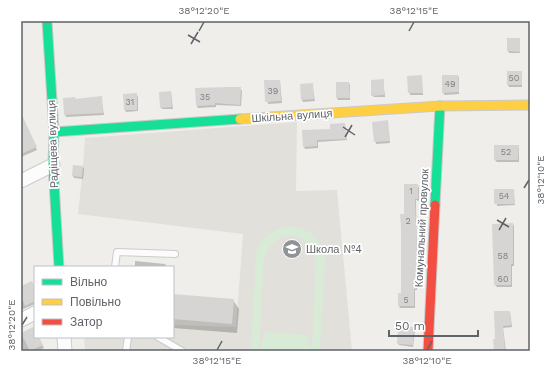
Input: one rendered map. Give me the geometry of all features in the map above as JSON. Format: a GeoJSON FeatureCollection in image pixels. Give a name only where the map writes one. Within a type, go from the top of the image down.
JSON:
{"type":"FeatureCollection","features":[{"type":"Feature","properties":{"kind":"street","name":"Радіщева вулиця"},"geometry":{"type":"LineString","coordinates":[[47,21],[54,132],[53,165],[59,266]]}},
{"type":"Feature","properties":{"kind":"street","name":"Шкільна вулиця"},"geometry":{"type":"LineString","coordinates":[[54,132],[440,106],[530,105]]}},
{"type":"Feature","properties":{"kind":"street","name":"Комунальний провулок"},"geometry":{"type":"LineString","coordinates":[[428,351],[440,106]]}},
{"type":"Feature","properties":{"kind":"street"},"geometry":{"type":"LineString","coordinates":[[21,181],[53,165]]}},
{"type":"Feature","properties":{"kind":"street"},"geometry":{"type":"LineString","coordinates":[[21,320],[34,314]]}},
{"type":"Feature","properties":{"kind":"street"},"geometry":{"type":"LineString","coordinates":[[64,338],[65,351]]}},
{"type":"Feature","properties":{"kind":"lane"},"geometry":{"type":"LineString","coordinates":[[115,266],[117,252],[175,254]]}},
{"type":"Feature","properties":{"kind":"lane"},"geometry":{"type":"LineString","coordinates":[[126,351],[128,338]]}},
{"type":"Feature","properties":{"kind":"lane"},"geometry":{"type":"LineString","coordinates":[[160,338],[182,351]]}},
{"type":"Feature","properties":{"kind":"shaded area","name":"Школа №4"},"geometry":{"type":"Polygon","coordinates":[[[297,122],[296,191],[337,190],[352,351],[85,351],[84,338],[174,338],[174,325],[236,327],[243,234],[78,214],[85,138],[297,122]]]}},
{"type":"Feature","properties":{"kind":"green space"},"geometry":{"type":"Polygon","coordinates":[[[285,227],[300,228],[312,234],[317,239],[323,252],[325,260],[320,351],[312,351],[316,254],[304,240],[297,236],[289,235],[275,241],[264,257],[259,351],[251,351],[256,253],[267,236],[285,227]]]}},
{"type":"Feature","properties":{"kind":"green space"},"geometry":{"type":"Polygon","coordinates":[[[265,332],[308,335],[307,345],[311,345],[311,351],[263,351],[261,350],[262,340],[264,341],[265,332]]]}},
{"type":"Feature","properties":{"kind":"building"},"geometry":{"type":"Polygon","coordinates":[[[507,38],[520,38],[520,52],[507,51],[507,38]]]}},
{"type":"Feature","properties":{"kind":"building"},"geometry":{"type":"Polygon","coordinates":[[[507,71],[522,71],[522,85],[507,85],[507,71]]]}},
{"type":"Feature","properties":{"kind":"building"},"geometry":{"type":"Polygon","coordinates":[[[422,75],[423,93],[408,93],[407,76],[422,75]]]}},
{"type":"Feature","properties":{"kind":"building"},"geometry":{"type":"Polygon","coordinates":[[[442,75],[458,75],[459,92],[442,93],[442,75]]]}},
{"type":"Feature","properties":{"kind":"building"},"geometry":{"type":"Polygon","coordinates":[[[384,79],[384,95],[371,96],[371,80],[384,79]]]}},
{"type":"Feature","properties":{"kind":"building"},"geometry":{"type":"Polygon","coordinates":[[[264,80],[280,80],[281,101],[265,102],[264,80]]]}},
{"type":"Feature","properties":{"kind":"building"},"geometry":{"type":"Polygon","coordinates":[[[336,82],[349,82],[350,98],[336,98],[336,82]]]}},
{"type":"Feature","properties":{"kind":"building"},"geometry":{"type":"Polygon","coordinates":[[[313,83],[314,99],[301,100],[300,84],[313,83]]]}},
{"type":"Feature","properties":{"kind":"building"},"geometry":{"type":"Polygon","coordinates":[[[241,87],[240,105],[215,103],[215,105],[196,106],[195,88],[241,87]]]}},
{"type":"Feature","properties":{"kind":"building"},"geometry":{"type":"Polygon","coordinates":[[[171,91],[172,107],[160,108],[159,92],[171,91]]]}},
{"type":"Feature","properties":{"kind":"building"},"geometry":{"type":"Polygon","coordinates":[[[137,93],[137,110],[124,110],[123,94],[137,93]]]}},
{"type":"Feature","properties":{"kind":"building"},"geometry":{"type":"Polygon","coordinates":[[[102,96],[103,113],[64,115],[63,98],[75,97],[75,99],[102,96]]]}},
{"type":"Feature","properties":{"kind":"building"},"geometry":{"type":"Polygon","coordinates":[[[21,113],[37,147],[21,154],[21,113]]]}},
{"type":"Feature","properties":{"kind":"building"},"geometry":{"type":"Polygon","coordinates":[[[388,120],[390,141],[374,142],[372,122],[388,120]]]}},
{"type":"Feature","properties":{"kind":"building"},"geometry":{"type":"Polygon","coordinates":[[[345,123],[347,139],[317,140],[317,146],[303,147],[302,130],[330,129],[330,124],[345,123]]]}},
{"type":"Feature","properties":{"kind":"building"},"geometry":{"type":"Polygon","coordinates":[[[494,145],[519,145],[518,160],[494,160],[494,145]]]}},
{"type":"Feature","properties":{"kind":"building"},"geometry":{"type":"Polygon","coordinates":[[[73,165],[83,166],[82,177],[72,176],[73,165]]]}},
{"type":"Feature","properties":{"kind":"building"},"geometry":{"type":"Polygon","coordinates":[[[404,184],[418,184],[418,199],[415,199],[417,259],[414,306],[398,306],[398,293],[401,293],[400,214],[404,214],[404,184]]]}},
{"type":"Feature","properties":{"kind":"building"},"geometry":{"type":"Polygon","coordinates":[[[494,189],[514,189],[515,204],[494,204],[494,189]]]}},
{"type":"Feature","properties":{"kind":"building"},"geometry":{"type":"Polygon","coordinates":[[[513,223],[513,264],[511,264],[511,285],[494,285],[492,224],[513,223]]]}},
{"type":"Feature","properties":{"kind":"building"},"geometry":{"type":"Polygon","coordinates":[[[32,281],[34,286],[34,302],[25,306],[21,296],[21,286],[32,281]]]}},
{"type":"Feature","properties":{"kind":"building"},"geometry":{"type":"Polygon","coordinates":[[[174,294],[234,299],[232,324],[174,319],[174,294]]]}},
{"type":"Feature","properties":{"kind":"building"},"geometry":{"type":"Polygon","coordinates":[[[494,311],[510,311],[511,325],[503,326],[505,351],[494,351],[494,311]]]}},
{"type":"Feature","properties":{"kind":"building"},"geometry":{"type":"Polygon","coordinates":[[[34,326],[34,338],[40,338],[43,345],[30,351],[21,333],[34,326]]]}},
{"type":"Feature","properties":{"kind":"building"},"geometry":{"type":"Polygon","coordinates":[[[398,326],[414,327],[413,345],[397,344],[398,326]]]}},
{"type":"Feature","properties":{"kind":"traffic: fast"},"geometry":{"type":"LineString","coordinates":[[47,21],[54,132],[53,165],[59,266]]}},
{"type":"Feature","properties":{"kind":"traffic: fast"},"geometry":{"type":"LineString","coordinates":[[435,205],[440,106]]}},
{"type":"Feature","properties":{"kind":"traffic: fast"},"geometry":{"type":"LineString","coordinates":[[54,132],[240,119]]}},
{"type":"Feature","properties":{"kind":"traffic: slow"},"geometry":{"type":"LineString","coordinates":[[240,119],[440,106],[530,105]]}},
{"type":"Feature","properties":{"kind":"traffic: jam"},"geometry":{"type":"LineString","coordinates":[[428,351],[435,205]]}},
{"type":"Feature","properties":{"kind":"place","name":"Школа №4"},"geometry":{"type":"Point","coordinates":[292,249]}}]}
